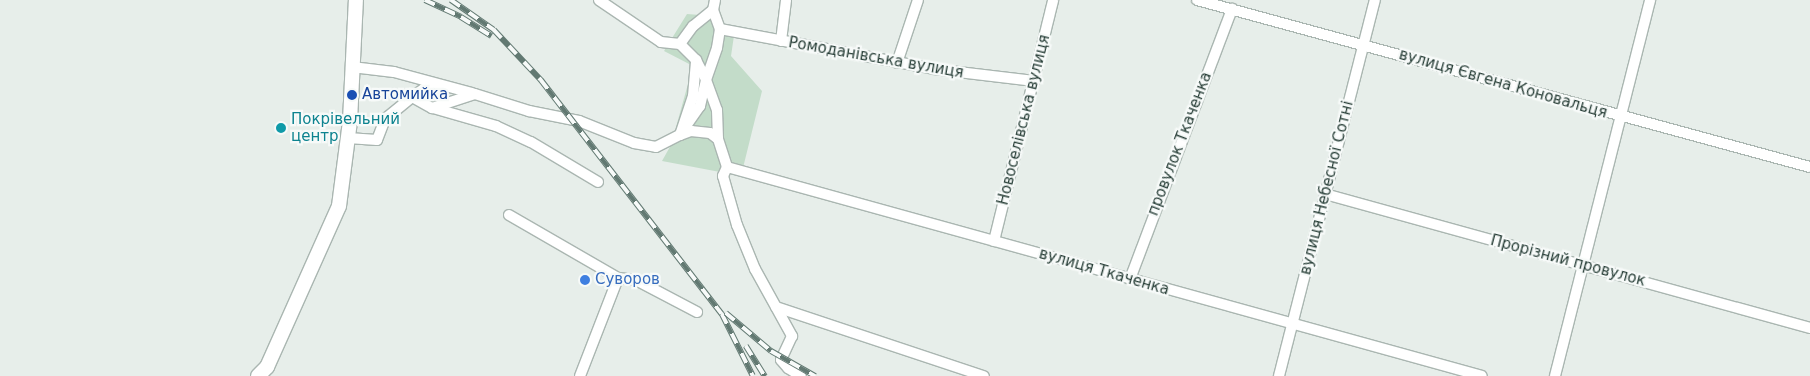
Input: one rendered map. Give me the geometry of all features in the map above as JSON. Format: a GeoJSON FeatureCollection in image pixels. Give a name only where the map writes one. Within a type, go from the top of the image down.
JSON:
{"type":"FeatureCollection","features":[{"type":"Feature","properties":{"kind":"main road"},"geometry":{"type":"LineString","coordinates":[[260,375],[268,367],[339,206],[348,138],[356,0]]}},
{"type":"Feature","properties":{"kind":"street"},"geometry":{"type":"LineString","coordinates":[[599,0],[661,42],[680,44],[696,60],[717,110],[718,139],[727,167],[723,176],[737,225],[755,269],[792,336],[781,360],[788,368],[801,376]]}},
{"type":"Feature","properties":{"kind":"street"},"geometry":{"type":"LineString","coordinates":[[781,41],[786,0]]}},
{"type":"Feature","properties":{"kind":"street"},"geometry":{"type":"LineString","coordinates":[[897,63],[918,0]]}},
{"type":"Feature","properties":{"kind":"street","name":"Новоселівська вулиця"},"geometry":{"type":"LineString","coordinates":[[994,241],[1053,0]]}},
{"type":"Feature","properties":{"kind":"street","name":"вулиця Євгена Коновальця"},"geometry":{"type":"LineString","coordinates":[[1197,0],[1810,167]]}},
{"type":"Feature","properties":{"kind":"street","name":"вулиця Небесної Сотні"},"geometry":{"type":"LineString","coordinates":[[1278,376],[1375,0]]}},
{"type":"Feature","properties":{"kind":"street"},"geometry":{"type":"LineString","coordinates":[[1555,376],[1623,117],[1650,0]]}},
{"type":"Feature","properties":{"kind":"street"},"geometry":{"type":"LineString","coordinates":[[680,44],[693,26],[714,5]]}},
{"type":"Feature","properties":{"kind":"street"},"geometry":{"type":"LineString","coordinates":[[680,135],[700,106],[706,80],[717,48],[720,29],[714,5]]}},
{"type":"Feature","properties":{"kind":"street","name":"провулок Ткаченка"},"geometry":{"type":"LineString","coordinates":[[1130,279],[1232,8]]}},
{"type":"Feature","properties":{"kind":"street","name":"Ромоданівська вулиця"},"geometry":{"type":"LineString","coordinates":[[720,29],[897,63],[1034,81]]}},
{"type":"Feature","properties":{"kind":"street"},"geometry":{"type":"LineString","coordinates":[[680,135],[693,96],[696,60]]}},
{"type":"Feature","properties":{"kind":"street"},"geometry":{"type":"LineString","coordinates":[[352,67],[374,68],[475,94],[530,111],[579,120],[634,143],[656,147],[680,135],[701,132],[718,139]]}},
{"type":"Feature","properties":{"kind":"street"},"geometry":{"type":"LineString","coordinates":[[348,138],[377,140],[384,119],[432,83]]}},
{"type":"Feature","properties":{"kind":"street"},"geometry":{"type":"LineString","coordinates":[[432,108],[475,94]]}},
{"type":"Feature","properties":{"kind":"street"},"geometry":{"type":"LineString","coordinates":[[412,97],[432,108],[496,126],[531,142],[598,182]]}},
{"type":"Feature","properties":{"kind":"street","name":"вулиця Ткаченка"},"geometry":{"type":"LineString","coordinates":[[727,167],[1482,376]]}},
{"type":"Feature","properties":{"kind":"street","name":"Прорізний провулок"},"geometry":{"type":"LineString","coordinates":[[1325,194],[1584,268],[1665,287],[1810,328]]}},
{"type":"Feature","properties":{"kind":"street"},"geometry":{"type":"LineString","coordinates":[[508,215],[618,278],[636,280],[697,312]]}},
{"type":"Feature","properties":{"kind":"street"},"geometry":{"type":"LineString","coordinates":[[580,376],[618,278]]}},
{"type":"Feature","properties":{"kind":"street"},"geometry":{"type":"LineString","coordinates":[[776,307],[984,376]]}},
{"type":"Feature","properties":{"kind":"green space"},"geometry":{"type":"Polygon","coordinates":[[[687,14],[700,15],[735,29],[731,56],[762,91],[741,176],[662,161],[671,145],[693,66],[664,51],[687,14]]]}},
{"type":"Feature","properties":{"kind":"railway"},"geometry":{"type":"LineString","coordinates":[[425,0],[461,17],[491,36]]}},
{"type":"Feature","properties":{"kind":"railway"},"geometry":{"type":"LineString","coordinates":[[451,0],[494,30],[541,80],[722,314],[753,376]]}},
{"type":"Feature","properties":{"kind":"railway"},"geometry":{"type":"LineString","coordinates":[[726,313],[771,351],[815,376]]}},
{"type":"Feature","properties":{"kind":"railway"},"geometry":{"type":"LineString","coordinates":[[746,346],[765,376]]}},
{"type":"Feature","properties":{"kind":"place","name":"Автомийка"},"geometry":{"type":"Point","coordinates":[352,95]}},
{"type":"Feature","properties":{"kind":"place","name":"Покрівельний центр"},"geometry":{"type":"Point","coordinates":[281,128]}},
{"type":"Feature","properties":{"kind":"place","name":"Суворов"},"geometry":{"type":"Point","coordinates":[585,280]}}]}
